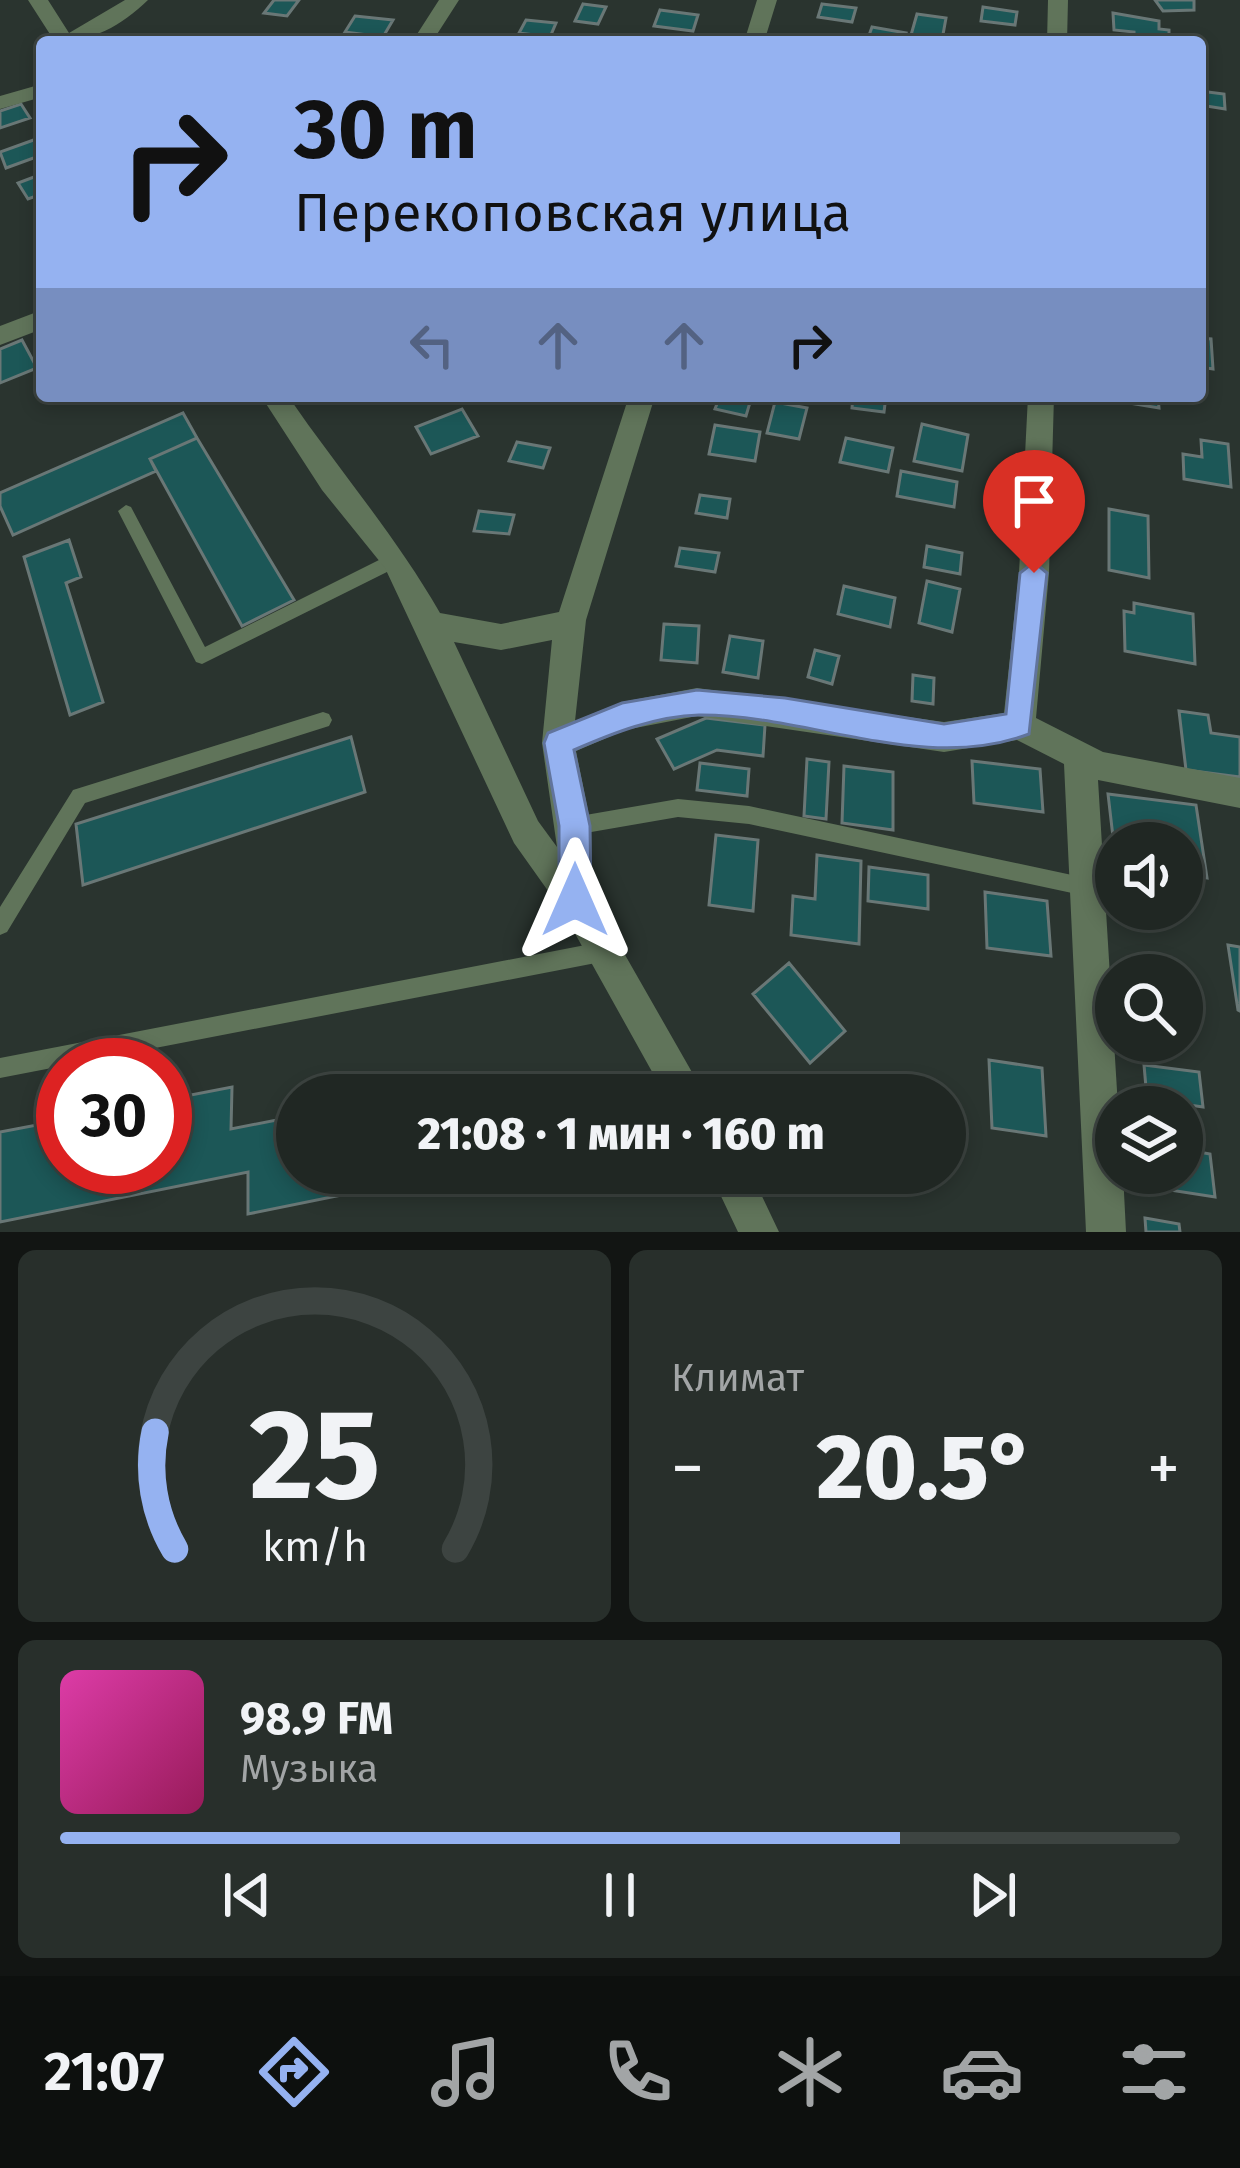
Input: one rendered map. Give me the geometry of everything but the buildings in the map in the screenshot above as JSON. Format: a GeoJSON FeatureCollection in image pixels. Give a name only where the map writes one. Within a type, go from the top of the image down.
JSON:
{"type":"FeatureCollection","features":[{"type":"Feature","properties":{"kind":"street"},"geometry":{"type":"LineString","coordinates":[[38,0],[61,36]]}},
{"type":"Feature","properties":{"kind":"street"},"geometry":{"type":"LineString","coordinates":[[79,36],[138,0]]}},
{"type":"Feature","properties":{"kind":"street"},"geometry":{"type":"LineString","coordinates":[[426,36],[449,0]]}},
{"type":"Feature","properties":{"kind":"street"},"geometry":{"type":"LineString","coordinates":[[756,36],[767,0]]}},
{"type":"Feature","properties":{"kind":"street"},"geometry":{"type":"LineString","coordinates":[[1057,36],[1058,0]]}},
{"type":"Feature","properties":{"kind":"street"},"geometry":{"type":"LineString","coordinates":[[0,104],[36,92]]}},
{"type":"Feature","properties":{"kind":"street"},"geometry":{"type":"LineString","coordinates":[[0,336],[36,321]]}},
{"type":"Feature","properties":{"kind":"street"},"geometry":{"type":"LineString","coordinates":[[278,402],[332,482],[394,560],[430,624],[526,832],[575,900],[674,1074]]}},
{"type":"Feature","properties":{"kind":"street"},"geometry":{"type":"LineString","coordinates":[[575,900],[574,826],[558,743],[562,669],[571,620],[640,402]]}},
{"type":"Feature","properties":{"kind":"street"},"geometry":{"type":"LineString","coordinates":[[1019,725],[1034,573],[1041,402]]}},
{"type":"Feature","properties":{"kind":"street"},"geometry":{"type":"LineString","coordinates":[[430,624],[500,641],[538,634],[571,620]]}},
{"type":"Feature","properties":{"kind":"street"},"geometry":{"type":"LineString","coordinates":[[558,743],[622,716],[697,702],[944,737],[1019,725],[1080,759],[1240,793]]}},
{"type":"Feature","properties":{"kind":"street"},"geometry":{"type":"LineString","coordinates":[[1080,759],[1106,1232]]}},
{"type":"Feature","properties":{"kind":"street"},"geometry":{"type":"LineString","coordinates":[[740,1194],[759,1232]]}},
{"type":"Feature","properties":{"kind":"lane"},"geometry":{"type":"LineString","coordinates":[[126,511],[202,657],[394,560]]}},
{"type":"Feature","properties":{"kind":"lane"},"geometry":{"type":"LineString","coordinates":[[0,925],[79,796],[323,720]]}},
{"type":"Feature","properties":{"kind":"lane"},"geometry":{"type":"LineString","coordinates":[[574,826],[678,808],[749,815],[1086,887]]}},
{"type":"Feature","properties":{"kind":"lane"},"geometry":{"type":"LineString","coordinates":[[0,1068],[601,952]]}},
{"type":"Feature","properties":{"kind":"route"},"geometry":{"type":"LineString","coordinates":[[575,900],[574,826],[558,743],[622,716],[697,702],[944,737],[1019,725],[1034,573]]}}]}
